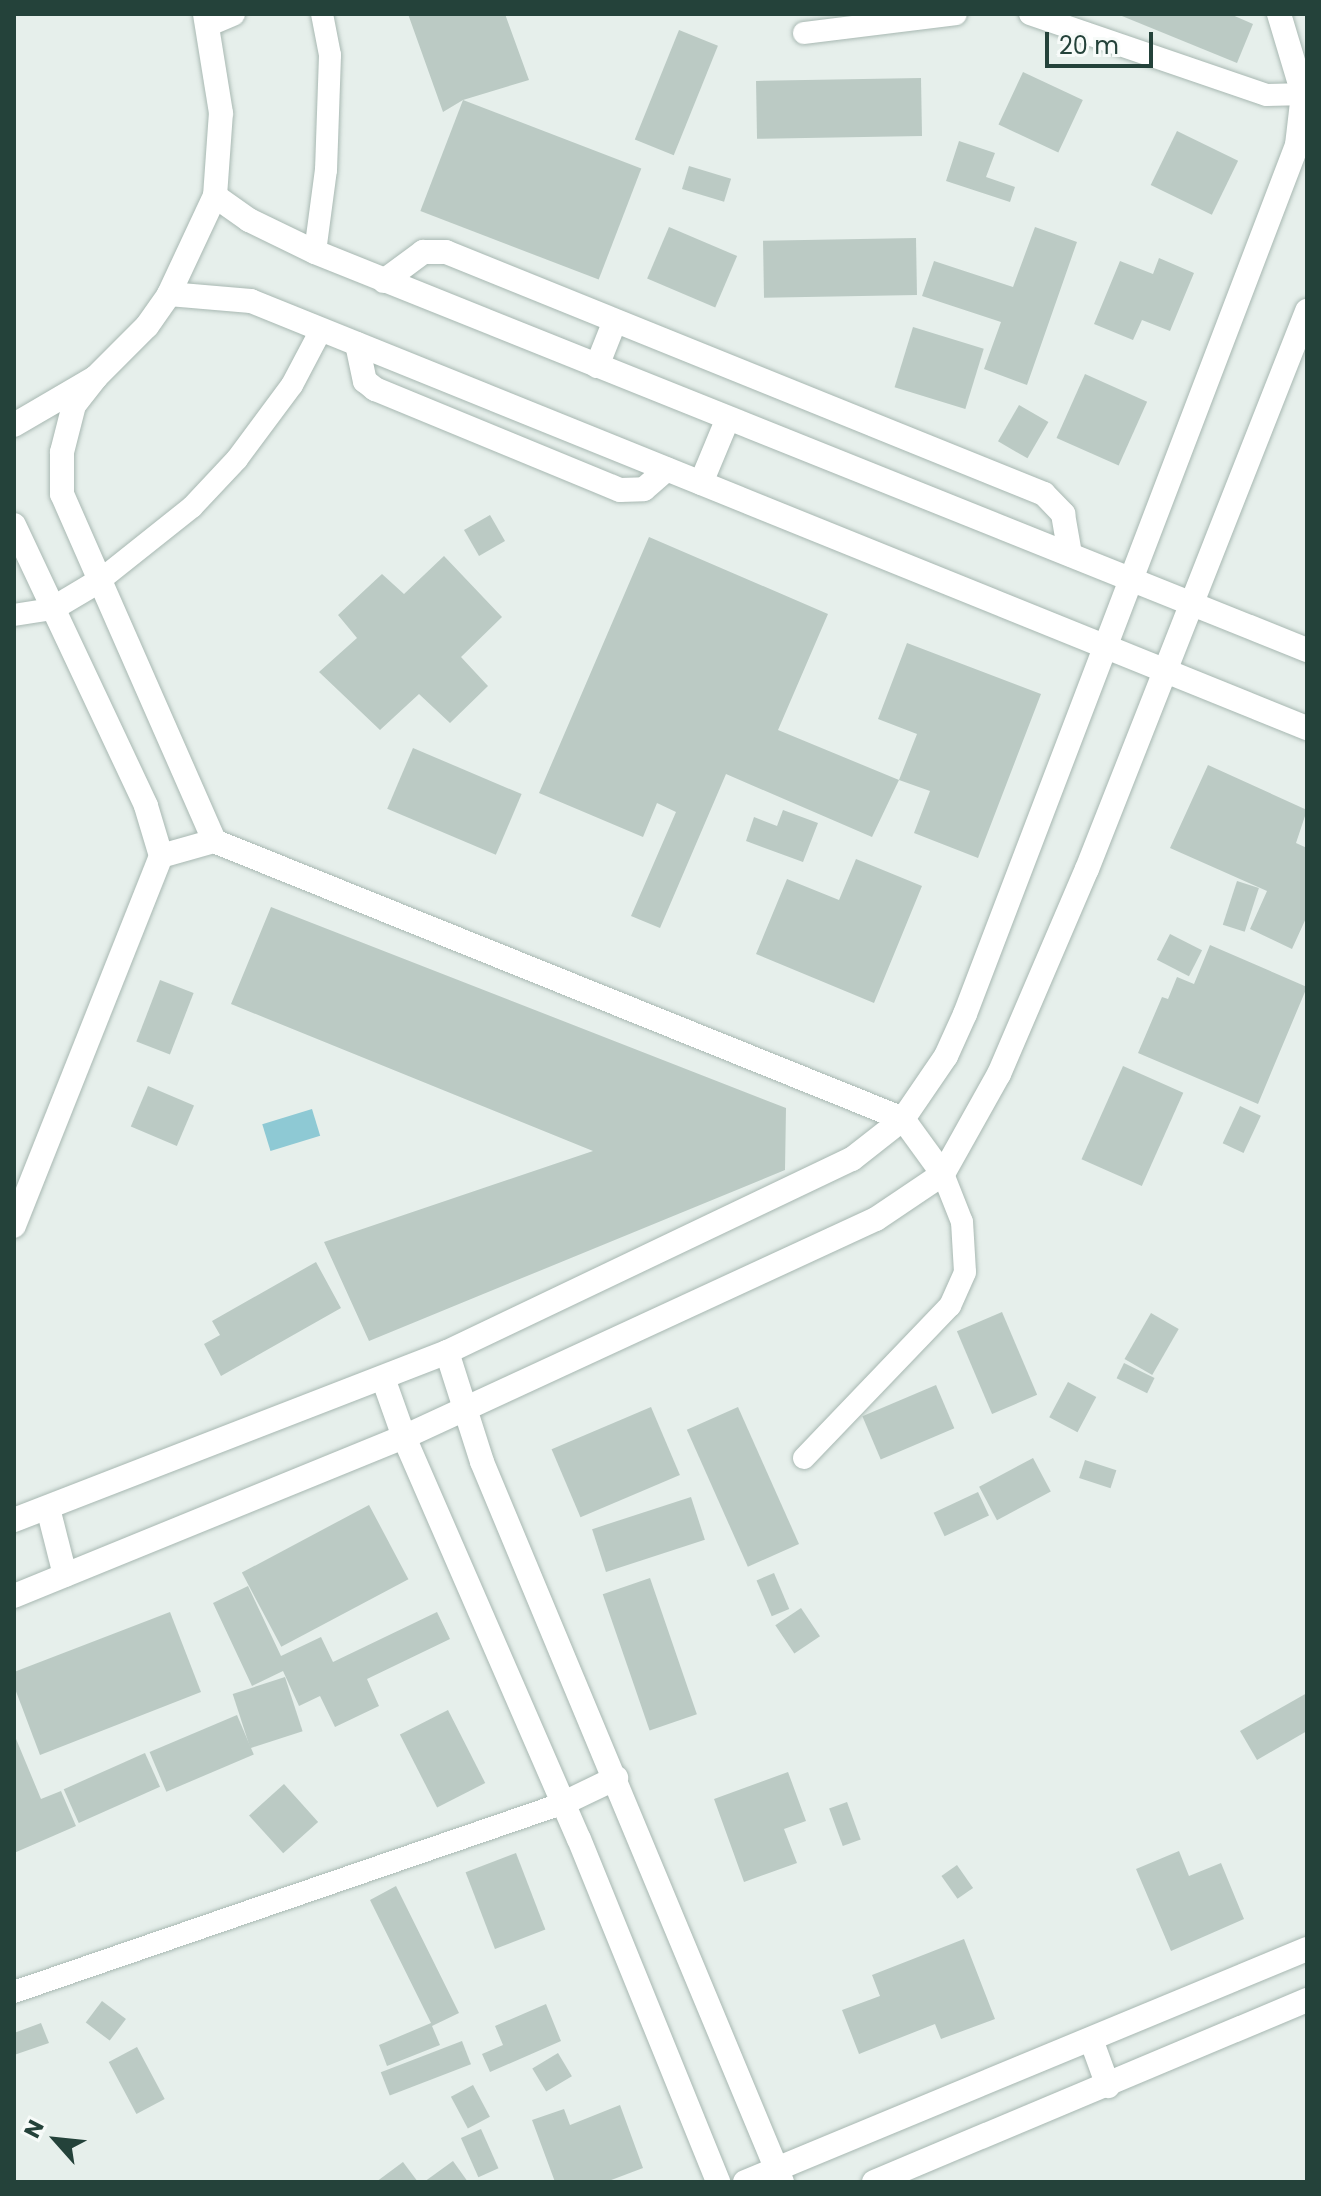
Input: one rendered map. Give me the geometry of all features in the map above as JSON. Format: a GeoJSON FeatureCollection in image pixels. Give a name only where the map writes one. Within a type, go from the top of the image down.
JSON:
{"type":"FeatureCollection","features":[{"type":"Feature","properties":{"kind":"street"},"geometry":{"type":"LineString","coordinates":[[214,841],[62,494],[62,452],[74,405],[96,377],[147,326],[169,294],[215,196],[221,113],[207,19],[233,14]]}},
{"type":"Feature","properties":{"kind":"street"},"geometry":{"type":"LineString","coordinates":[[14,1520],[447,1352],[852,1159],[903,1119],[946,1056],[965,1014],[1297,145],[1305,94],[1279,14]]}},
{"type":"Feature","properties":{"kind":"street"},"geometry":{"type":"LineString","coordinates":[[215,196],[249,220],[384,281],[1307,650]]}},
{"type":"Feature","properties":{"kind":"street"},"geometry":{"type":"LineString","coordinates":[[384,281],[433,249],[1044,494],[1063,514],[1070,554]]}},
{"type":"Feature","properties":{"kind":"street"},"geometry":{"type":"LineString","coordinates":[[169,294],[251,301],[1307,728]]}},
{"type":"Feature","properties":{"kind":"street"},"geometry":{"type":"LineString","coordinates":[[14,1596],[404,1437],[876,1219],[943,1174],[999,1074],[1193,605],[1307,311]]}},
{"type":"Feature","properties":{"kind":"street"},"geometry":{"type":"LineString","coordinates":[[597,366],[614,323]]}},
{"type":"Feature","properties":{"kind":"street"},"geometry":{"type":"LineString","coordinates":[[357,344],[365,381],[375,389],[620,490],[644,489],[667,469]]}},
{"type":"Feature","properties":{"kind":"street"},"geometry":{"type":"LineString","coordinates":[[14,425],[96,377]]}},
{"type":"Feature","properties":{"kind":"street"},"geometry":{"type":"LineString","coordinates":[[701,483],[728,418]]}},
{"type":"Feature","properties":{"kind":"street"},"geometry":{"type":"LineString","coordinates":[[14,525],[140,792],[161,856],[14,1226]]}},
{"type":"Feature","properties":{"kind":"street"},"geometry":{"type":"LineString","coordinates":[[52,609],[99,581]]}},
{"type":"Feature","properties":{"kind":"street"},"geometry":{"type":"LineString","coordinates":[[161,856],[214,841],[903,1119],[943,1174]]}},
{"type":"Feature","properties":{"kind":"street"},"geometry":{"type":"LineString","coordinates":[[447,1352],[482,1462],[779,2175]]}},
{"type":"Feature","properties":{"kind":"street"},"geometry":{"type":"LineString","coordinates":[[383,1378],[404,1437],[564,1803],[718,2182]]}},
{"type":"Feature","properties":{"kind":"street"},"geometry":{"type":"LineString","coordinates":[[48,1508],[65,1575]]}},
{"type":"Feature","properties":{"kind":"street"},"geometry":{"type":"LineString","coordinates":[[564,1803],[616,1778]]}},
{"type":"Feature","properties":{"kind":"street"},"geometry":{"type":"LineString","coordinates":[[745,2182],[779,2175],[1307,1949]]}},
{"type":"Feature","properties":{"kind":"street"},"geometry":{"type":"LineString","coordinates":[[874,2182],[1307,2000]]}},
{"type":"Feature","properties":{"kind":"street"},"geometry":{"type":"LineString","coordinates":[[1092,2042],[1108,2086]]}},
{"type":"Feature","properties":{"kind":"lane"},"geometry":{"type":"LineString","coordinates":[[315,252],[326,170],[330,55],[322,14]]}},
{"type":"Feature","properties":{"kind":"lane"},"geometry":{"type":"LineString","coordinates":[[804,33],[956,14]]}},
{"type":"Feature","properties":{"kind":"lane"},"geometry":{"type":"LineString","coordinates":[[1030,14],[1267,95],[1305,94]]}},
{"type":"Feature","properties":{"kind":"lane"},"geometry":{"type":"LineString","coordinates":[[99,581],[192,507],[237,459],[292,385],[321,330]]}},
{"type":"Feature","properties":{"kind":"lane"},"geometry":{"type":"LineString","coordinates":[[14,615],[52,609]]}},
{"type":"Feature","properties":{"kind":"lane"},"geometry":{"type":"LineString","coordinates":[[804,1458],[950,1306],[965,1272],[962,1222],[943,1174]]}},
{"type":"Feature","properties":{"kind":"lane"},"geometry":{"type":"LineString","coordinates":[[14,1992],[564,1803]]}},
{"type":"Feature","properties":{"kind":"water"},"geometry":{"type":"Polygon","coordinates":[[[312,1109],[320,1136],[270,1151],[262,1124],[312,1109]]]}},
{"type":"Feature","properties":{"kind":"building"},"geometry":{"type":"Polygon","coordinates":[[[408,14],[505,14],[529,80],[463,100],[443,112],[408,14]]]}},
{"type":"Feature","properties":{"kind":"building"},"geometry":{"type":"Polygon","coordinates":[[[1117,14],[1230,14],[1253,24],[1237,63],[1117,14]]]}},
{"type":"Feature","properties":{"kind":"building"},"geometry":{"type":"Polygon","coordinates":[[[679,30],[718,46],[674,155],[635,139],[679,30]]]}},
{"type":"Feature","properties":{"kind":"building"},"geometry":{"type":"Polygon","coordinates":[[[1023,72],[1083,100],[1058,152],[998,125],[1023,72]]]}},
{"type":"Feature","properties":{"kind":"building"},"geometry":{"type":"Polygon","coordinates":[[[921,78],[922,136],[757,139],[756,81],[921,78]]]}},
{"type":"Feature","properties":{"kind":"building"},"geometry":{"type":"Polygon","coordinates":[[[463,100],[641,168],[599,280],[420,211],[463,100]]]}},
{"type":"Feature","properties":{"kind":"building"},"geometry":{"type":"Polygon","coordinates":[[[1177,131],[1238,161],[1212,215],[1151,185],[1177,131]]]}},
{"type":"Feature","properties":{"kind":"building"},"geometry":{"type":"Polygon","coordinates":[[[959,141],[995,153],[986,177],[1015,187],[1010,202],[946,181],[959,141]]]}},
{"type":"Feature","properties":{"kind":"building"},"geometry":{"type":"Polygon","coordinates":[[[689,166],[731,179],[724,202],[682,189],[689,166]]]}},
{"type":"Feature","properties":{"kind":"building"},"geometry":{"type":"Polygon","coordinates":[[[669,227],[737,256],[715,307],[647,279],[669,227]]]}},
{"type":"Feature","properties":{"kind":"building"},"geometry":{"type":"Polygon","coordinates":[[[1035,227],[1077,242],[1027,385],[984,369],[1001,322],[922,296],[934,261],[1013,287],[1035,227]]]}},
{"type":"Feature","properties":{"kind":"building"},"geometry":{"type":"Polygon","coordinates":[[[916,238],[917,295],[764,298],[763,241],[916,238]]]}},
{"type":"Feature","properties":{"kind":"building"},"geometry":{"type":"Polygon","coordinates":[[[1159,258],[1194,273],[1170,331],[1142,320],[1133,340],[1094,324],[1120,261],[1153,274],[1159,258]]]}},
{"type":"Feature","properties":{"kind":"building"},"geometry":{"type":"Polygon","coordinates":[[[913,327],[984,349],[965,409],[895,387],[913,327]]]}},
{"type":"Feature","properties":{"kind":"building"},"geometry":{"type":"Polygon","coordinates":[[[1085,374],[1147,402],[1119,466],[1057,438],[1085,374]]]}},
{"type":"Feature","properties":{"kind":"building"},"geometry":{"type":"Polygon","coordinates":[[[1019,405],[1048,422],[1027,458],[998,441],[1019,405]]]}},
{"type":"Feature","properties":{"kind":"building"},"geometry":{"type":"Polygon","coordinates":[[[490,515],[505,541],[479,556],[464,530],[490,515]]]}},
{"type":"Feature","properties":{"kind":"building"},"geometry":{"type":"Polygon","coordinates":[[[649,537],[828,614],[778,730],[899,780],[872,837],[726,774],[660,928],[631,916],[676,812],[657,803],[643,837],[539,793],[649,537]]]}},
{"type":"Feature","properties":{"kind":"building"},"geometry":{"type":"Polygon","coordinates":[[[444,556],[502,617],[461,657],[488,686],[450,723],[419,694],[380,730],[319,672],[357,638],[338,615],[382,574],[404,594],[444,556]]]}},
{"type":"Feature","properties":{"kind":"building"},"geometry":{"type":"Polygon","coordinates":[[[907,643],[1041,694],[978,858],[914,833],[930,791],[899,780],[917,734],[878,719],[907,643]]]}},
{"type":"Feature","properties":{"kind":"building"},"geometry":{"type":"Polygon","coordinates":[[[413,748],[522,794],[496,855],[387,809],[413,748]]]}},
{"type":"Feature","properties":{"kind":"building"},"geometry":{"type":"Polygon","coordinates":[[[1208,765],[1307,810],[1296,843],[1307,848],[1307,916],[1292,949],[1250,929],[1267,891],[1170,848],[1208,765]]]}},
{"type":"Feature","properties":{"kind":"building"},"geometry":{"type":"Polygon","coordinates":[[[783,810],[818,823],[803,862],[746,841],[754,817],[777,826],[783,810]]]}},
{"type":"Feature","properties":{"kind":"building"},"geometry":{"type":"Polygon","coordinates":[[[856,859],[922,886],[874,1003],[756,954],[787,879],[839,900],[856,859]]]}},
{"type":"Feature","properties":{"kind":"building"},"geometry":{"type":"Polygon","coordinates":[[[1237,881],[1259,888],[1245,932],[1223,925],[1237,881]]]}},
{"type":"Feature","properties":{"kind":"building"},"geometry":{"type":"Polygon","coordinates":[[[271,907],[786,1108],[785,1170],[369,1341],[324,1242],[593,1151],[231,1004],[271,907]]]}},
{"type":"Feature","properties":{"kind":"building"},"geometry":{"type":"Polygon","coordinates":[[[1170,934],[1202,950],[1189,976],[1157,960],[1170,934]]]}},
{"type":"Feature","properties":{"kind":"building"},"geometry":{"type":"Polygon","coordinates":[[[1210,945],[1307,987],[1258,1104],[1138,1053],[1162,997],[1168,999],[1177,977],[1194,984],[1210,945]]]}},
{"type":"Feature","properties":{"kind":"building"},"geometry":{"type":"Polygon","coordinates":[[[160,980],[194,993],[170,1055],[136,1042],[160,980]]]}},
{"type":"Feature","properties":{"kind":"building"},"geometry":{"type":"Polygon","coordinates":[[[1123,1066],[1183,1093],[1142,1186],[1082,1159],[1123,1066]]]}},
{"type":"Feature","properties":{"kind":"building"},"geometry":{"type":"Polygon","coordinates":[[[148,1086],[194,1106],[177,1146],[131,1127],[148,1086]]]}},
{"type":"Feature","properties":{"kind":"building"},"geometry":{"type":"Polygon","coordinates":[[[1240,1106],[1261,1116],[1244,1153],[1223,1143],[1240,1106]]]}},
{"type":"Feature","properties":{"kind":"building"},"geometry":{"type":"Polygon","coordinates":[[[316,1262],[341,1308],[221,1376],[204,1344],[220,1335],[212,1321],[316,1262]]]}},
{"type":"Feature","properties":{"kind":"building"},"geometry":{"type":"Polygon","coordinates":[[[1002,1312],[1037,1395],[992,1414],[957,1331],[1002,1312]]]}},
{"type":"Feature","properties":{"kind":"building"},"geometry":{"type":"Polygon","coordinates":[[[1151,1313],[1179,1329],[1152,1375],[1124,1359],[1151,1313]]]}},
{"type":"Feature","properties":{"kind":"building"},"geometry":{"type":"Polygon","coordinates":[[[1124,1363],[1155,1378],[1147,1393],[1117,1378],[1124,1363]]]}},
{"type":"Feature","properties":{"kind":"building"},"geometry":{"type":"Polygon","coordinates":[[[1068,1382],[1096,1397],[1077,1432],[1049,1417],[1068,1382]]]}},
{"type":"Feature","properties":{"kind":"building"},"geometry":{"type":"Polygon","coordinates":[[[936,1385],[954,1428],[881,1460],[862,1416],[936,1385]]]}},
{"type":"Feature","properties":{"kind":"building"},"geometry":{"type":"Polygon","coordinates":[[[651,1407],[680,1475],[580,1517],[552,1449],[651,1407]]]}},
{"type":"Feature","properties":{"kind":"building"},"geometry":{"type":"Polygon","coordinates":[[[738,1407],[799,1544],[748,1567],[687,1430],[738,1407]]]}},
{"type":"Feature","properties":{"kind":"building"},"geometry":{"type":"Polygon","coordinates":[[[1033,1458],[1051,1492],[997,1520],[979,1487],[1033,1458]]]}},
{"type":"Feature","properties":{"kind":"building"},"geometry":{"type":"Polygon","coordinates":[[[1085,1460],[1116,1470],[1111,1488],[1079,1478],[1085,1460]]]}},
{"type":"Feature","properties":{"kind":"building"},"geometry":{"type":"Polygon","coordinates":[[[978,1492],[989,1516],[945,1536],[934,1513],[978,1492]]]}},
{"type":"Feature","properties":{"kind":"building"},"geometry":{"type":"Polygon","coordinates":[[[691,1497],[705,1540],[606,1572],[592,1529],[691,1497]]]}},
{"type":"Feature","properties":{"kind":"building"},"geometry":{"type":"Polygon","coordinates":[[[369,1505],[408,1579],[281,1647],[242,1573],[369,1505]]]}},
{"type":"Feature","properties":{"kind":"building"},"geometry":{"type":"Polygon","coordinates":[[[774,1573],[789,1609],[772,1616],[757,1580],[774,1573]]]}},
{"type":"Feature","properties":{"kind":"building"},"geometry":{"type":"Polygon","coordinates":[[[650,1578],[697,1714],[650,1730],[603,1594],[650,1578]]]}},
{"type":"Feature","properties":{"kind":"building"},"geometry":{"type":"Polygon","coordinates":[[[248,1586],[281,1656],[321,1637],[333,1662],[437,1612],[450,1639],[367,1679],[379,1706],[335,1727],[320,1696],[299,1706],[283,1671],[252,1686],[213,1603],[248,1586]]]}},
{"type":"Feature","properties":{"kind":"building"},"geometry":{"type":"Polygon","coordinates":[[[801,1608],[820,1636],[794,1654],[775,1625],[801,1608]]]}},
{"type":"Feature","properties":{"kind":"building"},"geometry":{"type":"Polygon","coordinates":[[[170,1612],[201,1692],[40,1755],[14,1686],[14,1672],[170,1612]]]}},
{"type":"Feature","properties":{"kind":"building"},"geometry":{"type":"Polygon","coordinates":[[[285,1677],[303,1731],[250,1748],[233,1694],[285,1677]]]}},
{"type":"Feature","properties":{"kind":"building"},"geometry":{"type":"Polygon","coordinates":[[[1307,1693],[1307,1731],[1257,1760],[1240,1731],[1307,1693]]]}},
{"type":"Feature","properties":{"kind":"building"},"geometry":{"type":"Polygon","coordinates":[[[448,1710],[485,1783],[437,1808],[400,1735],[448,1710]]]}},
{"type":"Feature","properties":{"kind":"building"},"geometry":{"type":"Polygon","coordinates":[[[237,1715],[254,1755],[166,1792],[150,1752],[237,1715]]]}},
{"type":"Feature","properties":{"kind":"building"},"geometry":{"type":"Polygon","coordinates":[[[14,1734],[41,1799],[61,1791],[76,1826],[14,1853],[14,1734]]]}},
{"type":"Feature","properties":{"kind":"building"},"geometry":{"type":"Polygon","coordinates":[[[145,1753],[160,1787],[79,1823],[64,1789],[145,1753]]]}},
{"type":"Feature","properties":{"kind":"building"},"geometry":{"type":"Polygon","coordinates":[[[788,1772],[806,1821],[784,1829],[797,1863],[744,1882],[714,1799],[788,1772]]]}},
{"type":"Feature","properties":{"kind":"building"},"geometry":{"type":"Polygon","coordinates":[[[284,1784],[318,1822],[283,1853],[249,1815],[284,1784]]]}},
{"type":"Feature","properties":{"kind":"building"},"geometry":{"type":"Polygon","coordinates":[[[847,1802],[861,1840],[843,1846],[829,1808],[847,1802]]]}},
{"type":"Feature","properties":{"kind":"building"},"geometry":{"type":"Polygon","coordinates":[[[1179,1851],[1189,1876],[1221,1863],[1244,1919],[1171,1951],[1136,1869],[1179,1851]]]}},
{"type":"Feature","properties":{"kind":"building"},"geometry":{"type":"Polygon","coordinates":[[[516,1853],[545,1930],[495,1949],[466,1872],[516,1853]]]}},
{"type":"Feature","properties":{"kind":"building"},"geometry":{"type":"Polygon","coordinates":[[[957,1865],[973,1888],[957,1899],[941,1876],[957,1865]]]}},
{"type":"Feature","properties":{"kind":"building"},"geometry":{"type":"Polygon","coordinates":[[[396,1886],[459,2013],[432,2026],[440,2045],[387,2066],[379,2045],[431,2023],[370,1900],[396,1886]]]}},
{"type":"Feature","properties":{"kind":"building"},"geometry":{"type":"Polygon","coordinates":[[[964,1939],[995,2019],[941,2039],[935,2024],[859,2054],[842,2010],[880,1996],[872,1975],[964,1939]]]}},
{"type":"Feature","properties":{"kind":"building"},"geometry":{"type":"Polygon","coordinates":[[[102,2001],[126,2019],[110,2041],[86,2023],[102,2001]]]}},
{"type":"Feature","properties":{"kind":"building"},"geometry":{"type":"Polygon","coordinates":[[[546,2004],[561,2041],[490,2072],[482,2054],[503,2045],[495,2026],[546,2004]]]}},
{"type":"Feature","properties":{"kind":"building"},"geometry":{"type":"Polygon","coordinates":[[[41,2023],[49,2043],[14,2055],[14,2033],[41,2023]]]}},
{"type":"Feature","properties":{"kind":"building"},"geometry":{"type":"Polygon","coordinates":[[[462,2041],[471,2064],[390,2096],[381,2072],[462,2041]]]}},
{"type":"Feature","properties":{"kind":"building"},"geometry":{"type":"Polygon","coordinates":[[[137,2047],[165,2099],[136,2114],[109,2062],[137,2047]]]}},
{"type":"Feature","properties":{"kind":"building"},"geometry":{"type":"Polygon","coordinates":[[[558,2053],[572,2076],[546,2092],[532,2068],[558,2053]]]}},
{"type":"Feature","properties":{"kind":"building"},"geometry":{"type":"Polygon","coordinates":[[[473,2085],[490,2117],[468,2129],[451,2097],[473,2085]]]}},
{"type":"Feature","properties":{"kind":"building"},"geometry":{"type":"Polygon","coordinates":[[[620,2105],[643,2168],[606,2182],[555,2182],[532,2120],[564,2109],[570,2125],[620,2105]]]}},
{"type":"Feature","properties":{"kind":"building"},"geometry":{"type":"Polygon","coordinates":[[[481,2129],[498,2168],[478,2177],[461,2138],[481,2129]]]}},
{"type":"Feature","properties":{"kind":"building"},"geometry":{"type":"Polygon","coordinates":[[[453,2161],[468,2182],[424,2182],[453,2161]]]}},
{"type":"Feature","properties":{"kind":"building"},"geometry":{"type":"Polygon","coordinates":[[[403,2162],[418,2182],[376,2182],[403,2162]]]}}]}
